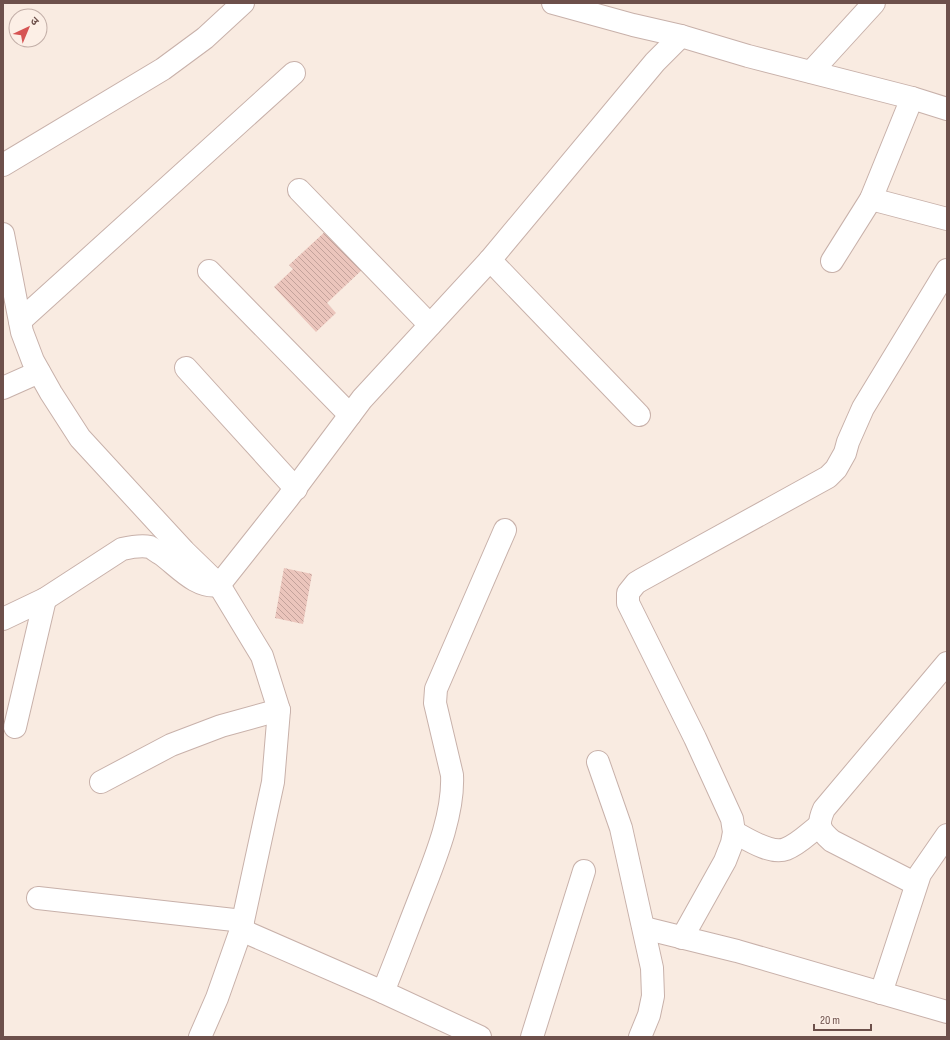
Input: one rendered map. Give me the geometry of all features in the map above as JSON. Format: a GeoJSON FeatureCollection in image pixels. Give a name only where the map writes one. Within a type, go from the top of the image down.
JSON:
{"type":"FeatureCollection","features":[{"type":"Feature","properties":{"kind":"street"},"geometry":{"type":"LineString","coordinates":[[3,165],[163,69],[205,38],[242,3]]}},
{"type":"Feature","properties":{"kind":"street"},"geometry":{"type":"LineString","coordinates":[[553,3],[681,36],[748,56],[912,98],[947,109]]}},
{"type":"Feature","properties":{"kind":"street"},"geometry":{"type":"LineString","coordinates":[[811,72],[874,3]]}},
{"type":"Feature","properties":{"kind":"street"},"geometry":{"type":"LineString","coordinates":[[3,619],[45,599],[122,549],[138,546],[152,548],[194,580],[208,586],[219,585],[296,489],[362,399],[490,260],[655,62],[681,36]]}},
{"type":"Feature","properties":{"kind":"street"},"geometry":{"type":"LineString","coordinates":[[20,322],[294,73]]}},
{"type":"Feature","properties":{"kind":"street"},"geometry":{"type":"LineString","coordinates":[[832,261],[871,199],[912,98]]}},
{"type":"Feature","properties":{"kind":"street"},"geometry":{"type":"LineString","coordinates":[[299,190],[430,325]]}},
{"type":"Feature","properties":{"kind":"street"},"geometry":{"type":"LineString","coordinates":[[871,199],[947,219]]}},
{"type":"Feature","properties":{"kind":"street"},"geometry":{"type":"LineString","coordinates":[[3,234],[22,332],[30,353],[50,393],[80,438],[184,551],[219,585],[262,656],[279,710],[274,782],[242,925],[217,998],[200,1037]]}},
{"type":"Feature","properties":{"kind":"street"},"geometry":{"type":"LineString","coordinates":[[490,260],[638,416]]}},
{"type":"Feature","properties":{"kind":"street"},"geometry":{"type":"LineString","coordinates":[[682,938],[725,861],[734,832],[732,820],[695,738],[628,603],[628,593],[636,583],[828,477],[836,469],[845,454],[848,442],[863,408],[947,270]]}},
{"type":"Feature","properties":{"kind":"street"},"geometry":{"type":"LineString","coordinates":[[209,271],[350,415]]}},
{"type":"Feature","properties":{"kind":"street"},"geometry":{"type":"LineString","coordinates":[[186,368],[296,489]]}},
{"type":"Feature","properties":{"kind":"street"},"geometry":{"type":"LineString","coordinates":[[3,388],[39,372]]}},
{"type":"Feature","properties":{"kind":"street"},"geometry":{"type":"LineString","coordinates":[[383,992],[440,846],[453,786],[452,775],[435,703],[436,689],[505,530]]}},
{"type":"Feature","properties":{"kind":"street"},"geometry":{"type":"LineString","coordinates":[[15,727],[45,599]]}},
{"type":"Feature","properties":{"kind":"street"},"geometry":{"type":"LineString","coordinates":[[916,884],[832,842],[824,834],[820,825],[821,817],[824,809],[947,662]]}},
{"type":"Feature","properties":{"kind":"street"},"geometry":{"type":"LineString","coordinates":[[100,782],[172,746],[221,726],[279,710]]}},
{"type":"Feature","properties":{"kind":"street"},"geometry":{"type":"LineString","coordinates":[[598,762],[621,828],[652,968],[653,996],[649,1015],[640,1037]]}},
{"type":"Feature","properties":{"kind":"street"},"geometry":{"type":"LineString","coordinates":[[734,832],[763,846],[779,850],[786,849],[794,845],[820,825]]}},
{"type":"Feature","properties":{"kind":"street"},"geometry":{"type":"LineString","coordinates":[[881,993],[920,874],[947,835]]}},
{"type":"Feature","properties":{"kind":"street"},"geometry":{"type":"LineString","coordinates":[[532,1037],[584,871]]}},
{"type":"Feature","properties":{"kind":"street"},"geometry":{"type":"LineString","coordinates":[[38,898],[242,925],[471,1035]]}},
{"type":"Feature","properties":{"kind":"street"},"geometry":{"type":"LineString","coordinates":[[644,928],[737,951],[947,1012]]}},
{"type":"Feature","properties":{"kind":"building"},"geometry":{"type":"Polygon","coordinates":[[[328,229],[364,268],[327,303],[336,313],[316,332],[274,287],[293,269],[289,265],[328,229]]]}},
{"type":"Feature","properties":{"kind":"building"},"geometry":{"type":"Polygon","coordinates":[[[284,568],[312,574],[303,624],[275,618],[284,568]]]}}]}
